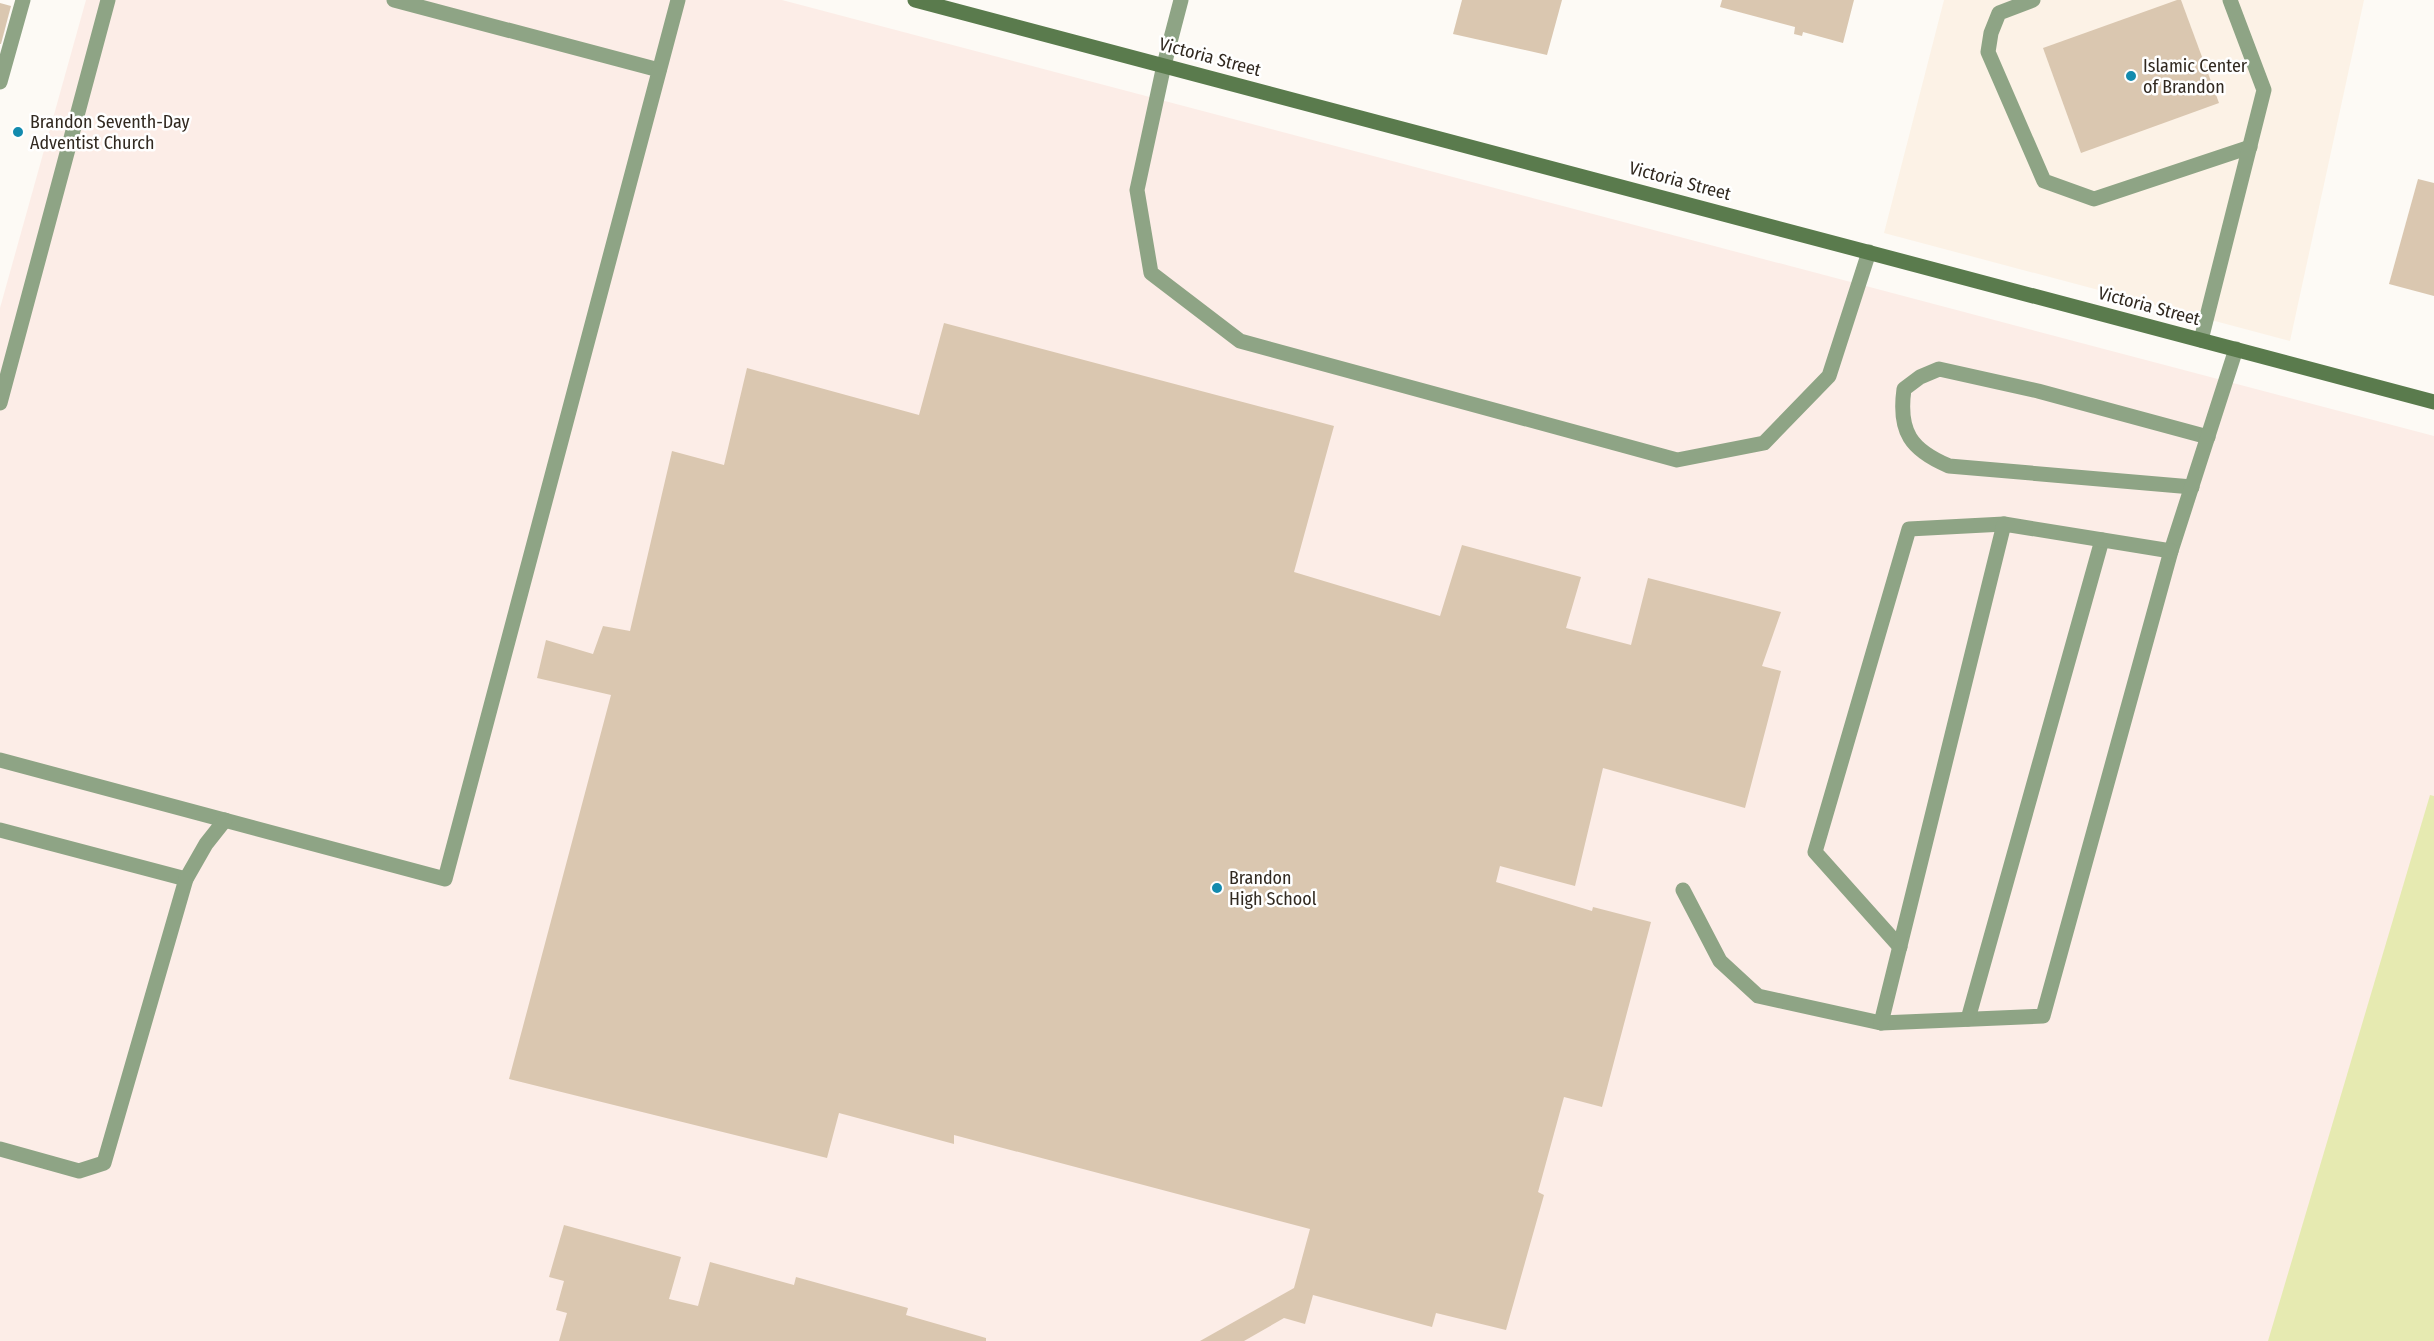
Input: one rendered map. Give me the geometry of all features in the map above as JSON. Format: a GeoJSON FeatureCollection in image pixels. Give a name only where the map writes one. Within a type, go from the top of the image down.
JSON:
{"type":"FeatureCollection","features":[{"type":"Feature","properties":{"kind":"street"},"geometry":{"type":"LineString","coordinates":[[0,82],[23,0]]}},
{"type":"Feature","properties":{"kind":"street"},"geometry":{"type":"LineString","coordinates":[[0,403],[108,0]]}},
{"type":"Feature","properties":{"kind":"street"},"geometry":{"type":"LineString","coordinates":[[394,0],[659,70]]}},
{"type":"Feature","properties":{"kind":"street"},"geometry":{"type":"LineString","coordinates":[[0,760],[445,879],[678,0]]}},
{"type":"Feature","properties":{"kind":"street","name":"Victoria Street"},"geometry":{"type":"LineString","coordinates":[[915,0],[2434,402]]}},
{"type":"Feature","properties":{"kind":"street"},"geometry":{"type":"LineString","coordinates":[[1181,0],[1164,65],[1137,190],[1151,273],[1240,341],[1677,460],[1764,443],[1829,376],[1869,252]]}},
{"type":"Feature","properties":{"kind":"street"},"geometry":{"type":"LineString","coordinates":[[2033,0],[1999,13],[1991,33],[1988,52],[2044,181],[2094,199],[2250,147]]}},
{"type":"Feature","properties":{"kind":"street"},"geometry":{"type":"LineString","coordinates":[[2202,340],[2264,90],[2230,0]]}},
{"type":"Feature","properties":{"kind":"street"},"geometry":{"type":"LineString","coordinates":[[1683,890],[1720,961],[1758,996],[1881,1023],[2043,1016],[2171,551],[2236,349]]}},
{"type":"Feature","properties":{"kind":"street"},"geometry":{"type":"LineString","coordinates":[[2192,487],[1949,466],[1925,456],[1914,445],[1902,407],[1904,389],[1920,376],[1939,369],[2038,391],[2208,437]]}},
{"type":"Feature","properties":{"kind":"street"},"geometry":{"type":"LineString","coordinates":[[1900,946],[1815,852],[1909,529],[2004,524],[2171,551]]}},
{"type":"Feature","properties":{"kind":"street"},"geometry":{"type":"LineString","coordinates":[[1881,1023],[2004,524]]}},
{"type":"Feature","properties":{"kind":"street"},"geometry":{"type":"LineString","coordinates":[[1968,1019],[2102,540]]}},
{"type":"Feature","properties":{"kind":"street"},"geometry":{"type":"LineString","coordinates":[[0,1149],[79,1171],[104,1163],[186,879],[206,844],[225,820]]}},
{"type":"Feature","properties":{"kind":"street"},"geometry":{"type":"LineString","coordinates":[[0,830],[186,879]]}},
{"type":"Feature","properties":{"kind":"shaded area","name":"Brandon High School"},"geometry":{"type":"Polygon","coordinates":[[[86,0],[782,0],[2434,436],[2434,1341],[0,1341],[0,308],[86,0]]]}},
{"type":"Feature","properties":{"kind":"shaded area"},"geometry":{"type":"Polygon","coordinates":[[[1944,0],[2364,0],[2290,341],[1884,233],[1944,0]]]}},
{"type":"Feature","properties":{"kind":"green space"},"geometry":{"type":"Polygon","coordinates":[[[2430,795],[2434,796],[2434,1341],[2268,1341],[2430,795]]]}},
{"type":"Feature","properties":{"kind":"building"},"geometry":{"type":"Polygon","coordinates":[[[1462,0],[1562,0],[1547,55],[1453,34],[1462,0]]]}},
{"type":"Feature","properties":{"kind":"building"},"geometry":{"type":"Polygon","coordinates":[[[1722,0],[1854,0],[1843,43],[1803,32],[1802,36],[1794,34],[1795,27],[1720,7],[1722,0]]]}},
{"type":"Feature","properties":{"kind":"building","name":"Islamic Center of Brandon"},"geometry":{"type":"Polygon","coordinates":[[[2181,0],[2219,103],[2081,153],[2043,48],[2181,0]]]}},
{"type":"Feature","properties":{"kind":"building"},"geometry":{"type":"Polygon","coordinates":[[[0,3],[11,6],[1,44],[0,44],[0,3]]]}},
{"type":"Feature","properties":{"kind":"building"},"geometry":{"type":"Polygon","coordinates":[[[2418,179],[2434,183],[2434,296],[2389,284],[2418,179]]]}},
{"type":"Feature","properties":{"kind":"building"},"geometry":{"type":"Polygon","coordinates":[[[944,323],[1334,426],[1294,572],[1440,616],[1462,545],[1581,577],[1566,628],[1631,645],[1648,578],[1781,612],[1762,666],[1781,671],[1745,808],[1603,768],[1575,886],[1500,866],[1496,882],[1592,911],[1593,907],[1651,922],[1602,1107],[1564,1097],[1538,1192],[1544,1195],[1506,1330],[1436,1313],[1432,1327],[1313,1295],[1305,1324],[1284,1318],[1244,1341],[1200,1341],[1294,1288],[1310,1229],[954,1135],[954,1144],[839,1113],[827,1158],[509,1079],[611,695],[537,678],[546,640],[593,654],[603,626],[630,631],[672,451],[724,465],[747,368],[919,415],[944,323]]]}},
{"type":"Feature","properties":{"kind":"building"},"geometry":{"type":"Polygon","coordinates":[[[564,1225],[681,1257],[669,1299],[698,1306],[710,1262],[794,1285],[796,1277],[908,1308],[906,1315],[986,1338],[986,1341],[559,1341],[567,1313],[556,1310],[564,1281],[549,1277],[564,1225]]]}},
{"type":"Feature","properties":{"kind":"place","name":"Islamic Center of Brandon"},"geometry":{"type":"Point","coordinates":[2131,76]}},
{"type":"Feature","properties":{"kind":"place","name":"Brandon Seventh-Day Adventist Church"},"geometry":{"type":"Point","coordinates":[18,132]}},
{"type":"Feature","properties":{"kind":"place","name":"Brandon High School"},"geometry":{"type":"Point","coordinates":[1217,888]}}]}
